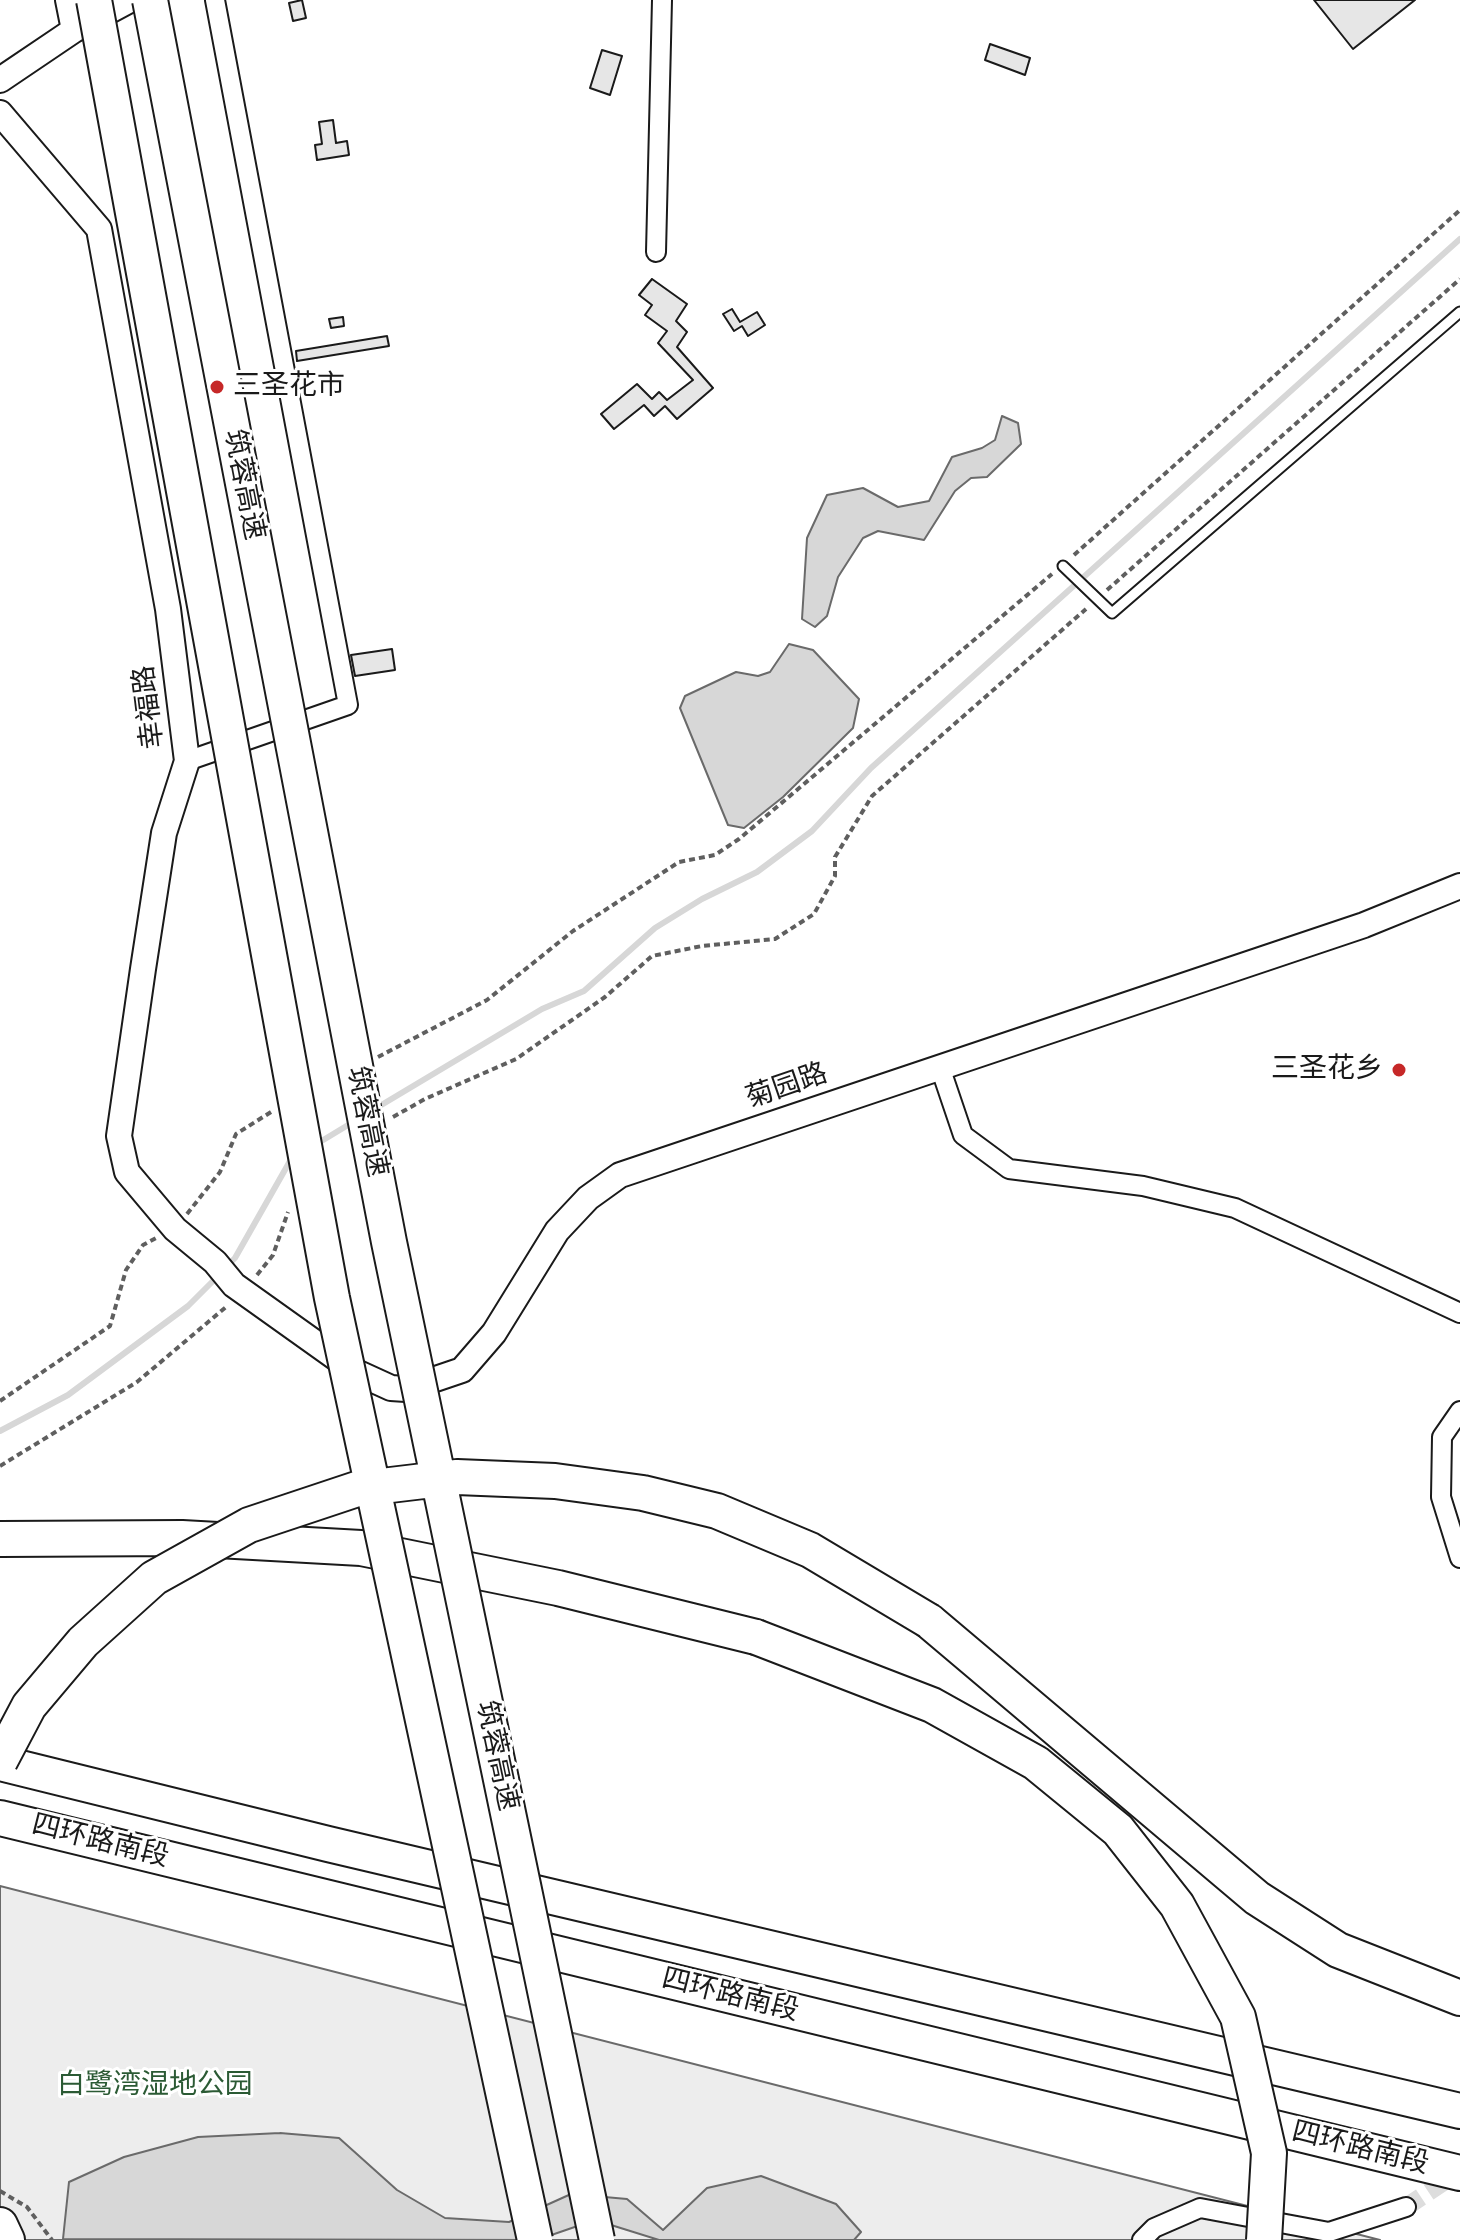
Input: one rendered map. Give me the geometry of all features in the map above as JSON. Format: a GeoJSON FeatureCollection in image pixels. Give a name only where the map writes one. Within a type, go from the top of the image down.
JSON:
{"type":"FeatureCollection","features":[{"type":"Feature","properties":{"kind":"highway","name":"筑蓉高速"},"geometry":{"type":"LineString","coordinates":[[94,0],[332,1298],[535,2240]]}},
{"type":"Feature","properties":{"kind":"highway","name":"筑蓉高速"},"geometry":{"type":"LineString","coordinates":[[150,0],[389,1242],[597,2240]]}},
{"type":"Feature","properties":{"kind":"highway"},"geometry":{"type":"LineString","coordinates":[[0,1762],[29,1706],[83,1642],[154,1578],[249,1525],[357,1489],[457,1477],[555,1481],[643,1493],[717,1511],[810,1550],[929,1621],[1257,1898],[1338,1950],[1460,1998]]}},
{"type":"Feature","properties":{"kind":"highway"},"geometry":{"type":"LineString","coordinates":[[0,1539],[182,1538],[361,1548],[558,1588],[756,1637],[932,1705],[1036,1763],[1118,1830],[1177,1905],[1238,2017],[1269,2153],[1264,2240]]}},
{"type":"Feature","properties":{"kind":"highway","name":"四环路南段"},"geometry":{"type":"LineString","coordinates":[[0,1762],[328,1844],[1460,2111]]}},
{"type":"Feature","properties":{"kind":"highway","name":"四环路南段"},"geometry":{"type":"LineString","coordinates":[[0,1818],[1460,2173]]}},
{"type":"Feature","properties":{"kind":"highway"},"geometry":{"type":"LineString","coordinates":[[0,2225],[7,2240]]}},
{"type":"Feature","properties":{"kind":"street"},"geometry":{"type":"LineString","coordinates":[[68,0],[74,30]]}},
{"type":"Feature","properties":{"kind":"street"},"geometry":{"type":"LineString","coordinates":[[0,80],[74,30],[130,0]]}},
{"type":"Feature","properties":{"kind":"street"},"geometry":{"type":"LineString","coordinates":[[187,761],[348,705],[215,0]]}},
{"type":"Feature","properties":{"kind":"street"},"geometry":{"type":"LineString","coordinates":[[656,252],[662,0]]}},
{"type":"Feature","properties":{"kind":"street","name":"幸福路"},"geometry":{"type":"LineString","coordinates":[[0,113],[99,229],[168,609],[187,761],[164,833],[119,1136],[127,1172],[175,1229],[215,1262],[240,1288]]}},
{"type":"Feature","properties":{"kind":"street","name":"菊园路"},"geometry":{"type":"LineString","coordinates":[[240,1288],[356,1372],[391,1388],[406,1389],[428,1384],[462,1370],[494,1333],[557,1231],[588,1198],[620,1175],[1364,925],[1460,886]]}},
{"type":"Feature","properties":{"kind":"street"},"geometry":{"type":"LineString","coordinates":[[940,1067],[963,1135],[1009,1169],[1143,1186],[1235,1208],[1460,1313]]}},
{"type":"Feature","properties":{"kind":"street"},"geometry":{"type":"LineString","coordinates":[[1460,1411],[1442,1437],[1441,1497],[1460,1558]]}},
{"type":"Feature","properties":{"kind":"street"},"geometry":{"type":"LineString","coordinates":[[1142,2240],[1154,2228],[1200,2208],[1329,2232],[1406,2207]]}},
{"type":"Feature","properties":{"kind":"lane"},"geometry":{"type":"LineString","coordinates":[[1067,570],[1112,613],[1460,312]]}},
{"type":"Feature","properties":{"kind":"path"},"geometry":{"type":"LineString","coordinates":[[376,1058],[487,1000],[573,931],[679,862],[715,855],[739,839],[1067,570],[1460,210]]}},
{"type":"Feature","properties":{"kind":"path"},"geometry":{"type":"LineString","coordinates":[[388,1120],[425,1099],[516,1059],[605,997],[652,956],[702,946],[775,939],[814,914],[835,876],[835,857],[872,796],[1460,279]]}},
{"type":"Feature","properties":{"kind":"path"},"geometry":{"type":"LineString","coordinates":[[0,1401],[110,1326],[126,1270],[143,1245],[175,1229],[220,1172],[236,1134],[279,1107]]}},
{"type":"Feature","properties":{"kind":"path"},"geometry":{"type":"LineString","coordinates":[[0,1466],[137,1382],[273,1255],[293,1199]]}},
{"type":"Feature","properties":{"kind":"path"},"geometry":{"type":"LineString","coordinates":[[0,2191],[27,2207],[52,2240]]}},
{"type":"Feature","properties":{"kind":"shaded area"},"geometry":{"type":"Polygon","coordinates":[[[1002,416],[1018,423],[1021,444],[987,477],[971,478],[955,491],[924,540],[878,531],[863,538],[838,577],[827,616],[815,627],[802,619],[807,538],[827,495],[863,488],[898,507],[929,501],[952,457],[982,448],[995,440],[1002,416]]]}},
{"type":"Feature","properties":{"kind":"shaded area"},"geometry":{"type":"Polygon","coordinates":[[[789,644],[813,650],[859,699],[853,728],[783,797],[744,828],[728,825],[680,708],[685,696],[736,672],[758,676],[770,672],[789,644]]]}},
{"type":"Feature","properties":{"kind":"shaded area","name":"白鹭湾湿地公园"},"geometry":{"type":"Polygon","coordinates":[[[0,1886],[1380,2240],[0,2240],[0,1886]]]}},
{"type":"Feature","properties":{"kind":"shaded area"},"geometry":{"type":"Polygon","coordinates":[[[280,2133],[339,2138],[397,2190],[445,2218],[509,2222],[571,2194],[627,2199],[663,2230],[707,2188],[761,2176],[836,2204],[861,2232],[854,2240],[659,2240],[595,2220],[537,2240],[63,2239],[69,2182],[124,2157],[198,2137],[280,2133]]]}},
{"type":"Feature","properties":{"kind":"building"},"geometry":{"type":"Polygon","coordinates":[[[302,0],[306,18],[293,21],[289,3],[302,0]]]}},
{"type":"Feature","properties":{"kind":"building"},"geometry":{"type":"Polygon","coordinates":[[[1314,0],[1415,0],[1353,49],[1314,0]]]}},
{"type":"Feature","properties":{"kind":"building"},"geometry":{"type":"Polygon","coordinates":[[[990,44],[1030,58],[1025,75],[985,60],[990,44]]]}},
{"type":"Feature","properties":{"kind":"building"},"geometry":{"type":"Polygon","coordinates":[[[602,50],[622,56],[610,95],[590,88],[602,50]]]}},
{"type":"Feature","properties":{"kind":"building"},"geometry":{"type":"Polygon","coordinates":[[[333,120],[336,143],[347,141],[349,155],[317,160],[315,145],[322,144],[319,122],[333,120]]]}},
{"type":"Feature","properties":{"kind":"building"},"geometry":{"type":"Polygon","coordinates":[[[652,279],[687,304],[676,321],[687,332],[677,347],[713,388],[677,419],[665,406],[654,416],[644,405],[614,429],[601,414],[637,384],[652,399],[659,392],[667,400],[693,380],[658,343],[667,331],[645,315],[652,305],[639,295],[652,279]]]}},
{"type":"Feature","properties":{"kind":"building"},"geometry":{"type":"Polygon","coordinates":[[[732,309],[740,322],[757,312],[765,325],[748,336],[742,326],[734,331],[723,314],[732,309]]]}},
{"type":"Feature","properties":{"kind":"building"},"geometry":{"type":"Polygon","coordinates":[[[343,317],[344,326],[331,328],[329,319],[343,317]]]}},
{"type":"Feature","properties":{"kind":"building"},"geometry":{"type":"Polygon","coordinates":[[[387,336],[389,346],[297,361],[296,351],[387,336]]]}},
{"type":"Feature","properties":{"kind":"building"},"geometry":{"type":"Polygon","coordinates":[[[392,649],[395,670],[355,676],[351,655],[392,649]]]}},
{"type":"Feature","properties":{"kind":"waterway"},"geometry":{"type":"LineString","coordinates":[[373,1110],[542,1009],[584,991],[655,928],[702,899],[757,872],[812,831],[871,768],[1460,239]]}},
{"type":"Feature","properties":{"kind":"waterway"},"geometry":{"type":"LineString","coordinates":[[315,1145],[353,1122]]}},
{"type":"Feature","properties":{"kind":"waterway"},"geometry":{"type":"LineString","coordinates":[[227,1266],[235,1258],[290,1161],[295,1158]]}},
{"type":"Feature","properties":{"kind":"waterway"},"geometry":{"type":"LineString","coordinates":[[0,1431],[68,1395],[188,1306],[220,1274]]}},
{"type":"Feature","properties":{"kind":"tunnel"},"geometry":{"type":"LineString","coordinates":[[1406,2207],[1457,2173]]}},
{"type":"Feature","properties":{"kind":"place","name":"三圣花市"},"geometry":{"type":"Point","coordinates":[217,387]}},
{"type":"Feature","properties":{"kind":"place","name":"三圣花乡"},"geometry":{"type":"Point","coordinates":[1399,1070]}}]}
